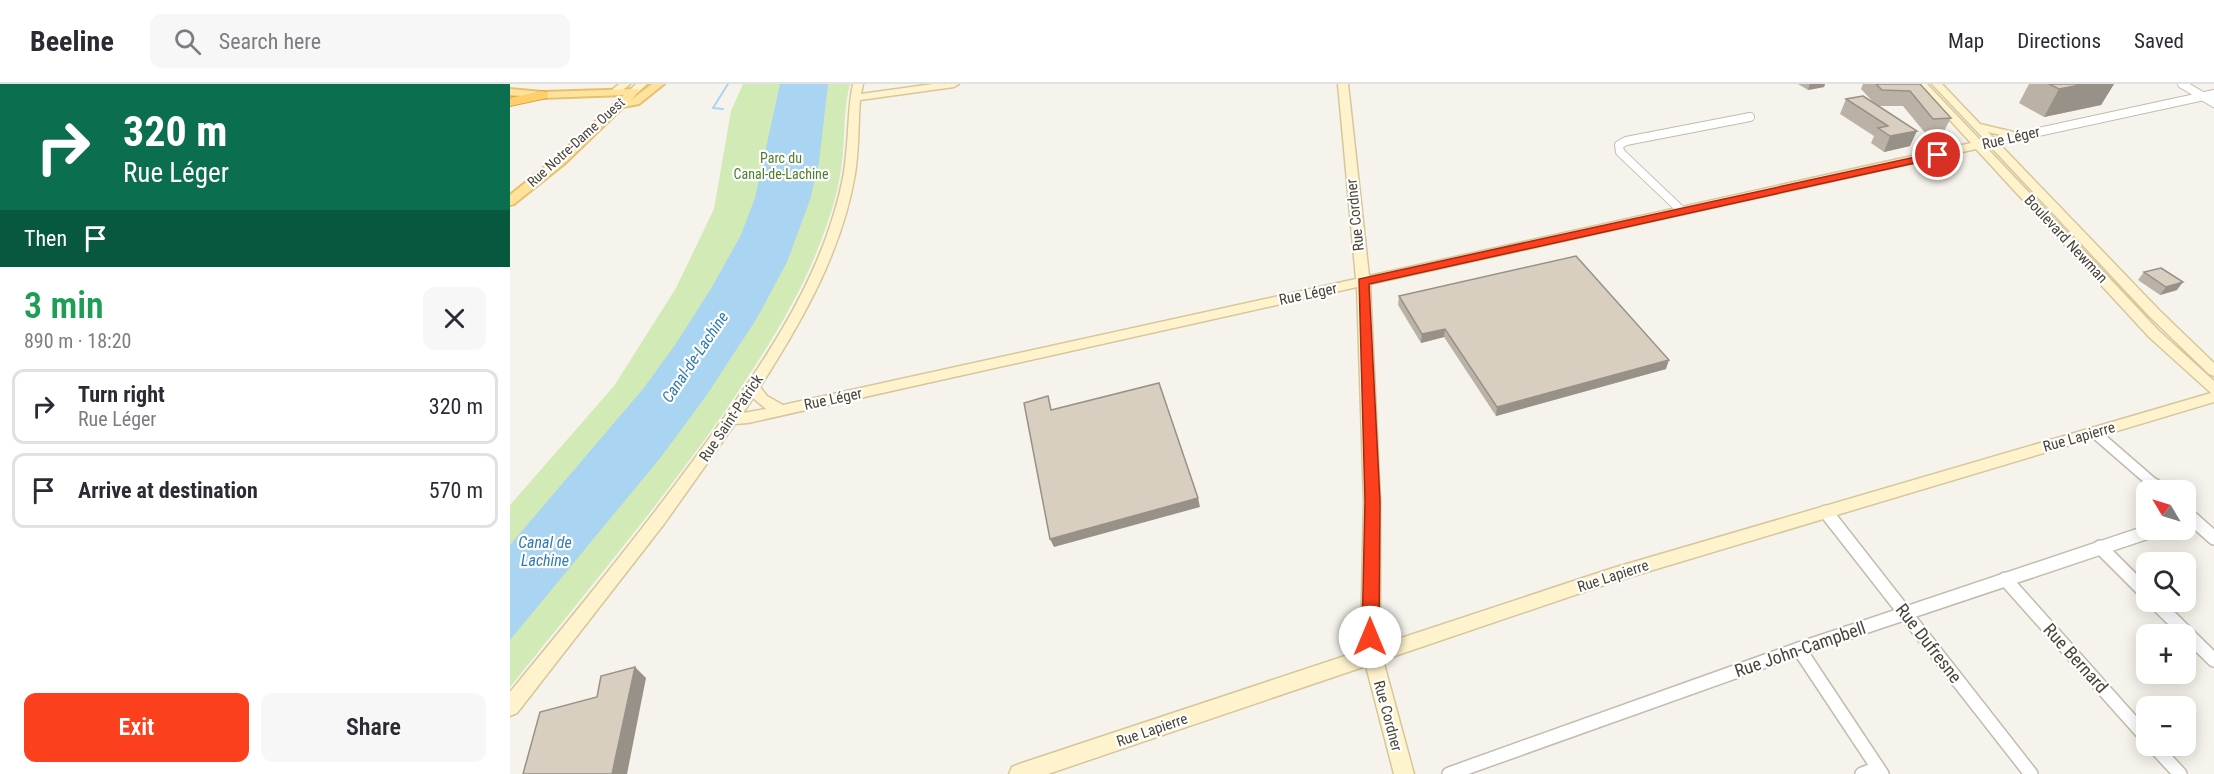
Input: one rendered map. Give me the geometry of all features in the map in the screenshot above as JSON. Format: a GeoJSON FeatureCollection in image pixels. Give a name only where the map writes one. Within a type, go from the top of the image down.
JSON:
{"type":"FeatureCollection","features":[{"type":"Feature","properties":{"kind":"highway"},"geometry":{"type":"LineString","coordinates":[[510,102],[542,95]]}},
{"type":"Feature","properties":{"kind":"main road"},"geometry":{"type":"LineString","coordinates":[[612,111],[635,102],[659,84]]}},
{"type":"Feature","properties":{"kind":"main road"},"geometry":{"type":"LineString","coordinates":[[510,92],[542,95],[629,88]]}},
{"type":"Feature","properties":{"kind":"main road","name":"Rue Notre-Dame Ouest"},"geometry":{"type":"LineString","coordinates":[[510,201],[560,160],[612,111],[629,88]]}},
{"type":"Feature","properties":{"kind":"main road","name":"Rue Notre-Dame Ouest"},"geometry":{"type":"LineString","coordinates":[[510,187],[629,88]]}},
{"type":"Feature","properties":{"kind":"street","name":"Rue Saint-Patrick"},"geometry":{"type":"LineString","coordinates":[[510,707],[660,518],[752,388],[797,315],[833,237],[850,171],[854,99],[858,84]]}},
{"type":"Feature","properties":{"kind":"street"},"geometry":{"type":"LineString","coordinates":[[854,99],[954,84]]}},
{"type":"Feature","properties":{"kind":"street","name":"Rue Cordner"},"geometry":{"type":"LineString","coordinates":[[1342,84],[1363,282],[1372,501],[1370,637],[1372,656],[1404,774]]}},
{"type":"Feature","properties":{"kind":"street","name":"Boulevard Newman"},"geometry":{"type":"LineString","coordinates":[[1922,84],[2210,366]]}},
{"type":"Feature","properties":{"kind":"street","name":"Boulevard Newman"},"geometry":{"type":"LineString","coordinates":[[1937,84],[1977,126],[1996,164],[2154,334],[2214,389]]}},
{"type":"Feature","properties":{"kind":"street"},"geometry":{"type":"LineString","coordinates":[[2182,84],[2214,103]]}},
{"type":"Feature","properties":{"kind":"street","name":"Rue Léger"},"geometry":{"type":"LineString","coordinates":[[731,419],[781,410],[2214,94]]}},
{"type":"Feature","properties":{"kind":"street"},"geometry":{"type":"LineString","coordinates":[[1682,211],[1620,152],[1619,145],[1626,141],[1750,117]]}},
{"type":"Feature","properties":{"kind":"street"},"geometry":{"type":"LineString","coordinates":[[1977,126],[2018,136]]}},
{"type":"Feature","properties":{"kind":"street"},"geometry":{"type":"LineString","coordinates":[[1951,152],[1996,164]]}},
{"type":"Feature","properties":{"kind":"street"},"geometry":{"type":"LineString","coordinates":[[752,388],[762,400],[781,410]]}},
{"type":"Feature","properties":{"kind":"street","name":"Rue Lapierre"},"geometry":{"type":"LineString","coordinates":[[1019,774],[1613,575],[2214,397]]}},
{"type":"Feature","properties":{"kind":"street"},"geometry":{"type":"LineString","coordinates":[[2095,433],[2149,480]]}},
{"type":"Feature","properties":{"kind":"street","name":"Rue Dufresne"},"geometry":{"type":"LineString","coordinates":[[1826,512],[2031,774]]}},
{"type":"Feature","properties":{"kind":"street"},"geometry":{"type":"LineString","coordinates":[[2196,524],[2214,538]]}},
{"type":"Feature","properties":{"kind":"street","name":"Rue John-Campbell"},"geometry":{"type":"LineString","coordinates":[[1449,774],[1798,649],[2136,536]]}},
{"type":"Feature","properties":{"kind":"street"},"geometry":{"type":"LineString","coordinates":[[2100,547],[2136,583]]}},
{"type":"Feature","properties":{"kind":"street","name":"Rue Bernard"},"geometry":{"type":"LineString","coordinates":[[2005,579],[2136,726]]}},
{"type":"Feature","properties":{"kind":"street"},"geometry":{"type":"LineString","coordinates":[[2165,612],[2214,660]]}},
{"type":"Feature","properties":{"kind":"street"},"geometry":{"type":"LineString","coordinates":[[1798,649],[1880,771],[1862,774]]}},
{"type":"Feature","properties":{"kind":"street"},"geometry":{"type":"LineString","coordinates":[[2163,756],[2180,774]]}},
{"type":"Feature","properties":{"kind":"green space","name":"Parc du Canal-de-Lachine"},"geometry":{"type":"Polygon","coordinates":[[[743,84],[850,84],[839,180],[817,252],[781,324],[723,414],[646,518],[510,687],[510,505],[614,386],[676,288],[714,209],[731,111],[743,84]]]}},
{"type":"Feature","properties":{"kind":"water","name":"Canal de Lachine"},"geometry":{"type":"Polygon","coordinates":[[[780,84],[828,84],[819,162],[810,200],[787,262],[757,318],[706,396],[661,457],[510,640],[510,545],[643,389],[675,345],[712,287],[741,235],[755,198],[780,84]]]}},
{"type":"Feature","properties":{"kind":"building"},"geometry":{"type":"Polygon","coordinates":[[[1876,84],[1920,84],[1951,118],[1933,119],[1910,91],[1882,90],[1876,84]]]}},
{"type":"Feature","properties":{"kind":"building"},"geometry":{"type":"Polygon","coordinates":[[[2049,84],[2085,84],[2059,89],[2049,84]]]}},
{"type":"Feature","properties":{"kind":"building"},"geometry":{"type":"Polygon","coordinates":[[[1863,96],[1917,131],[1890,136],[1878,128],[1888,126],[1846,99],[1863,96]]]}},
{"type":"Feature","properties":{"kind":"building"},"geometry":{"type":"Polygon","coordinates":[[[1576,256],[1669,360],[1497,407],[1445,329],[1422,334],[1399,296],[1576,256]]]}},
{"type":"Feature","properties":{"kind":"building"},"geometry":{"type":"Polygon","coordinates":[[[2161,268],[2183,282],[2166,287],[2144,272],[2161,268]]]}},
{"type":"Feature","properties":{"kind":"building"},"geometry":{"type":"Polygon","coordinates":[[[1159,383],[1198,498],[1050,539],[1024,403],[1048,396],[1051,410],[1159,383]]]}},
{"type":"Feature","properties":{"kind":"building"},"geometry":{"type":"Polygon","coordinates":[[[635,667],[612,774],[523,774],[540,712],[597,697],[601,676],[635,667]]]}},
{"type":"Feature","properties":{"kind":"waterway"},"geometry":{"type":"LineString","coordinates":[[723,109],[713,108],[728,84]]}},
{"type":"Feature","properties":{"kind":"route"},"geometry":{"type":"LineString","coordinates":[[1370,637],[1372,501],[1363,282],[1938,155]]}},
{"type":"Feature","properties":{"kind":"water label","name":"Canal-de-Lachine"},"geometry":{"type":"Point","coordinates":[695,357]}}]}
